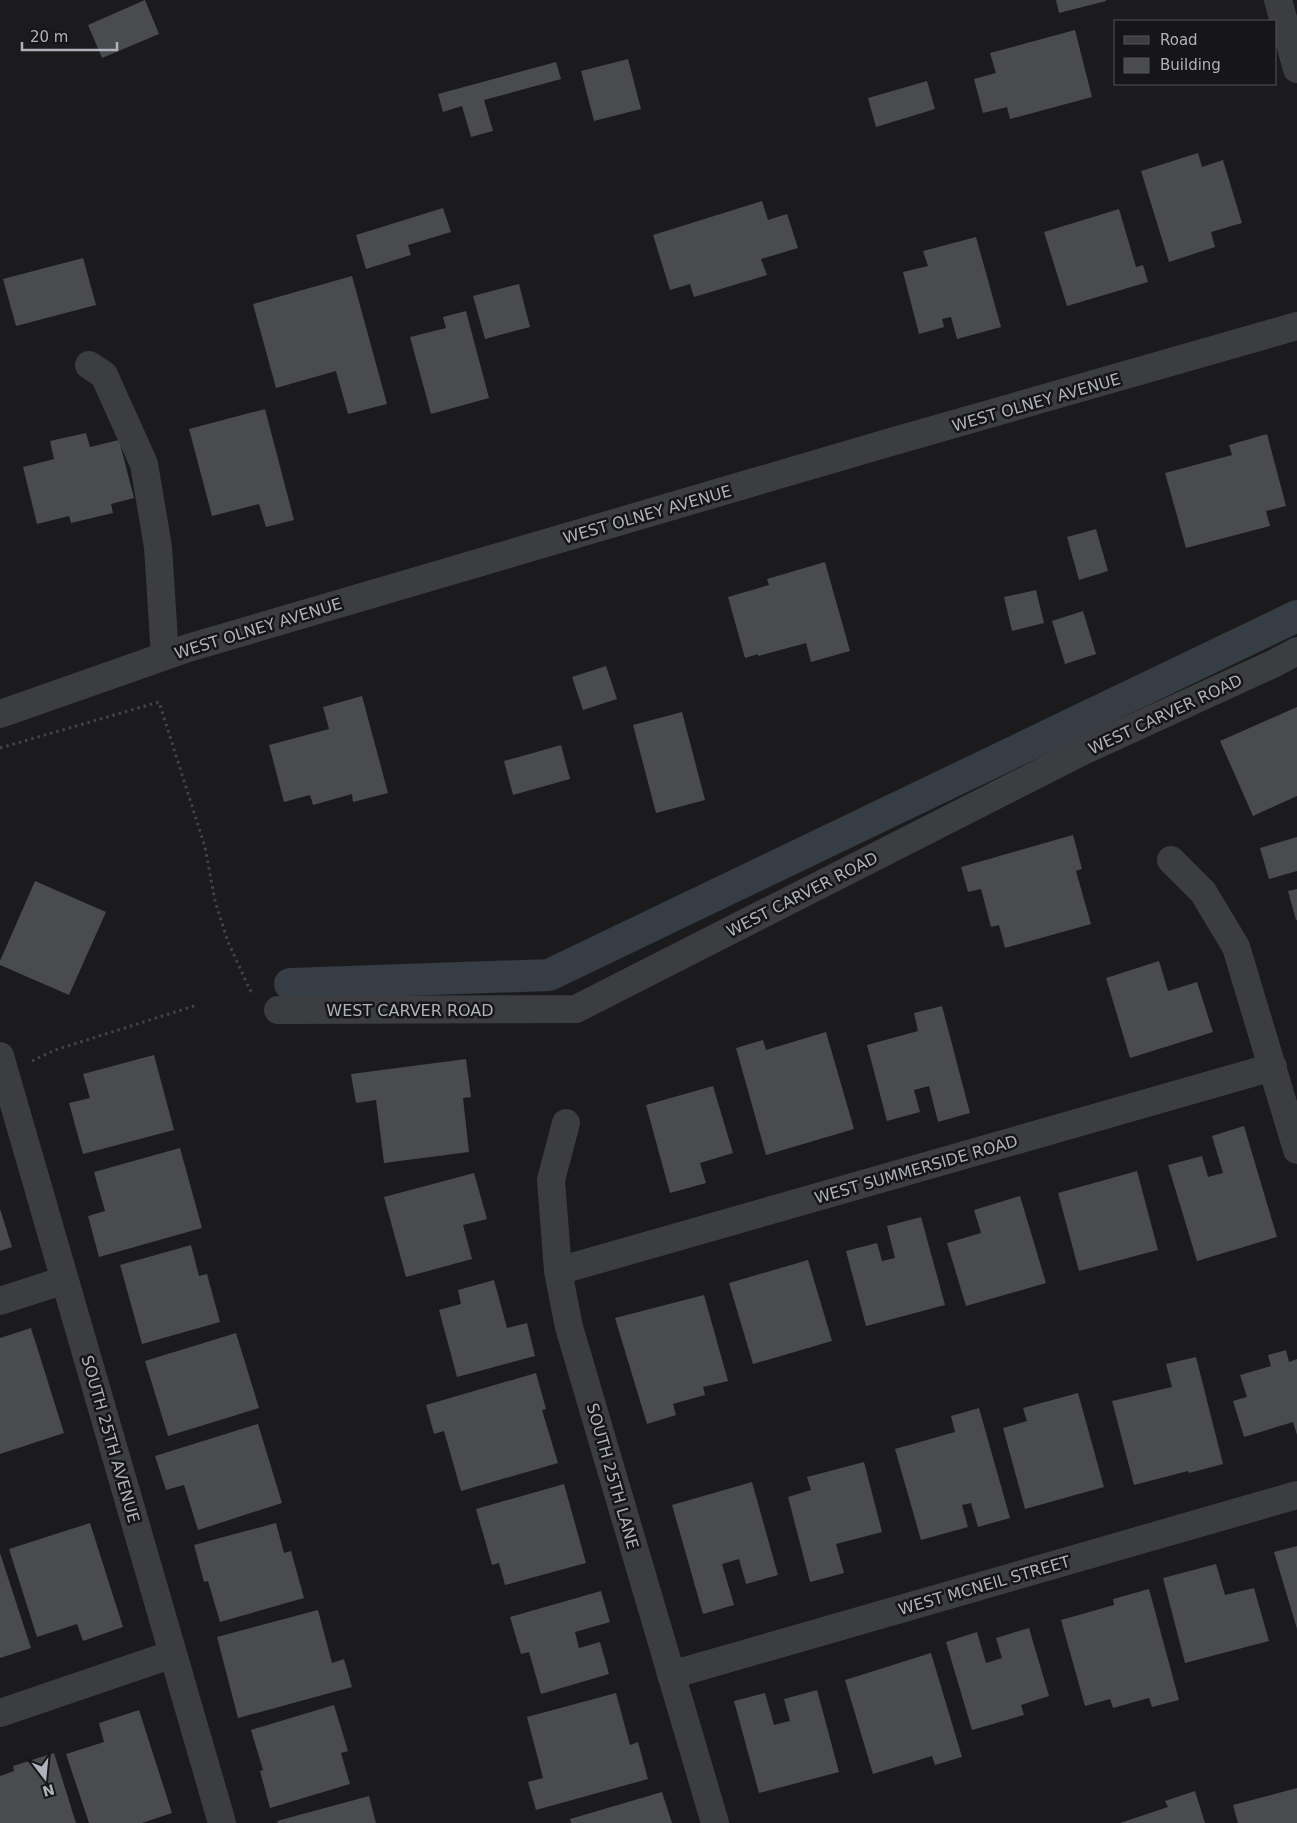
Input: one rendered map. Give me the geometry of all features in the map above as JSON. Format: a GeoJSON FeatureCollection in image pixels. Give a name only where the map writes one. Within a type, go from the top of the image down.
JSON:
{"type":"FeatureCollection","features":[{"type":"Feature","properties":{"kind":"street"},"geometry":{"type":"LineString","coordinates":[[1278,0],[1297,69]]}},
{"type":"Feature","properties":{"kind":"street","name":"WEST OLNEY AVENUE"},"geometry":{"type":"LineString","coordinates":[[0,714],[165,656],[866,450],[1297,326]]}},
{"type":"Feature","properties":{"kind":"street"},"geometry":{"type":"LineString","coordinates":[[89,365],[104,376],[144,464],[158,547],[165,656]]}},
{"type":"Feature","properties":{"kind":"street","name":"WEST CARVER ROAD"},"geometry":{"type":"LineString","coordinates":[[278,1010],[576,1009],[1083,751],[1275,663],[1297,651]]}},
{"type":"Feature","properties":{"kind":"street"},"geometry":{"type":"LineString","coordinates":[[1171,860],[1203,892],[1236,947],[1297,1150]]}},
{"type":"Feature","properties":{"kind":"street","name":"SOUTH 25TH AVENUE"},"geometry":{"type":"LineString","coordinates":[[2,1064],[222,1823]]}},
{"type":"Feature","properties":{"kind":"street","name":"WEST SUMMERSIDE ROAD"},"geometry":{"type":"LineString","coordinates":[[558,1271],[1273,1067]]}},
{"type":"Feature","properties":{"kind":"street","name":"SOUTH 25TH LANE"},"geometry":{"type":"LineString","coordinates":[[566,1123],[552,1180],[558,1271],[569,1327],[715,1823]]}},
{"type":"Feature","properties":{"kind":"street"},"geometry":{"type":"LineString","coordinates":[[0,1301],[65,1280]]}},
{"type":"Feature","properties":{"kind":"street","name":"WEST MCNEIL STREET"},"geometry":{"type":"LineString","coordinates":[[671,1675],[1297,1495]]}},
{"type":"Feature","properties":{"kind":"street"},"geometry":{"type":"LineString","coordinates":[[0,1713],[173,1654]]}},
{"type":"Feature","properties":{"kind":"path"},"geometry":{"type":"LineString","coordinates":[[0,748],[159,702],[205,847],[215,901],[228,942],[250,990]]}},
{"type":"Feature","properties":{"kind":"path"},"geometry":{"type":"LineString","coordinates":[[2,1064],[55,1050],[197,1005]]}},
{"type":"Feature","properties":{"kind":"building"},"geometry":{"type":"Polygon","coordinates":[[[145,0],[159,34],[102,58],[88,25],[145,0]]]}},
{"type":"Feature","properties":{"kind":"building"},"geometry":{"type":"Polygon","coordinates":[[[1056,0],[1106,0],[1106,1],[1059,13],[1056,0]]]}},
{"type":"Feature","properties":{"kind":"building"},"geometry":{"type":"Polygon","coordinates":[[[1075,30],[1092,97],[1010,119],[1007,107],[983,113],[974,79],[996,73],[990,53],[1075,30]]]}},
{"type":"Feature","properties":{"kind":"building"},"geometry":{"type":"Polygon","coordinates":[[[628,59],[641,109],[594,121],[581,71],[628,59]]]}},
{"type":"Feature","properties":{"kind":"building"},"geometry":{"type":"Polygon","coordinates":[[[556,62],[561,79],[484,100],[493,131],[471,137],[462,106],[443,112],[438,94],[556,62]]]}},
{"type":"Feature","properties":{"kind":"building"},"geometry":{"type":"Polygon","coordinates":[[[927,81],[935,109],[876,127],[868,98],[927,81]]]}},
{"type":"Feature","properties":{"kind":"building"},"geometry":{"type":"Polygon","coordinates":[[[1198,153],[1202,167],[1223,160],[1242,223],[1211,232],[1215,247],[1169,262],[1141,171],[1198,153]]]}},
{"type":"Feature","properties":{"kind":"building"},"geometry":{"type":"Polygon","coordinates":[[[762,201],[768,220],[787,214],[798,248],[761,259],[767,275],[694,297],[690,284],[670,290],[653,235],[762,201]]]}},
{"type":"Feature","properties":{"kind":"building"},"geometry":{"type":"Polygon","coordinates":[[[443,208],[451,232],[408,245],[411,255],[366,269],[356,235],[443,208]]]}},
{"type":"Feature","properties":{"kind":"building"},"geometry":{"type":"Polygon","coordinates":[[[1119,209],[1136,267],[1143,265],[1148,282],[1067,306],[1044,232],[1119,209]]]}},
{"type":"Feature","properties":{"kind":"building"},"geometry":{"type":"Polygon","coordinates":[[[976,237],[1001,327],[957,339],[951,317],[942,319],[944,327],[919,334],[903,272],[928,266],[923,251],[976,237]]]}},
{"type":"Feature","properties":{"kind":"building"},"geometry":{"type":"Polygon","coordinates":[[[83,258],[96,305],[16,326],[3,279],[83,258]]]}},
{"type":"Feature","properties":{"kind":"building"},"geometry":{"type":"Polygon","coordinates":[[[352,276],[387,404],[348,414],[336,371],[276,388],[253,304],[352,276]]]}},
{"type":"Feature","properties":{"kind":"building"},"geometry":{"type":"Polygon","coordinates":[[[519,284],[530,327],[485,339],[473,296],[519,284]]]}},
{"type":"Feature","properties":{"kind":"building"},"geometry":{"type":"Polygon","coordinates":[[[466,311],[489,398],[431,414],[410,337],[446,328],[443,317],[466,311]]]}},
{"type":"Feature","properties":{"kind":"building"},"geometry":{"type":"Polygon","coordinates":[[[265,409],[294,520],[266,527],[259,504],[212,516],[189,429],[265,409]]]}},
{"type":"Feature","properties":{"kind":"building"},"geometry":{"type":"Polygon","coordinates":[[[86,433],[90,447],[119,440],[134,498],[111,504],[113,513],[71,523],[69,516],[37,524],[23,467],[54,459],[50,441],[86,433]]]}},
{"type":"Feature","properties":{"kind":"building"},"geometry":{"type":"Polygon","coordinates":[[[1267,434],[1286,506],[1266,511],[1270,526],[1186,548],[1165,473],[1232,455],[1229,445],[1267,434]]]}},
{"type":"Feature","properties":{"kind":"building"},"geometry":{"type":"Polygon","coordinates":[[[1096,529],[1108,571],[1079,580],[1067,537],[1096,529]]]}},
{"type":"Feature","properties":{"kind":"building"},"geometry":{"type":"Polygon","coordinates":[[[825,562],[850,651],[811,662],[806,643],[745,658],[728,597],[769,585],[767,579],[825,562]]]}},
{"type":"Feature","properties":{"kind":"building"},"geometry":{"type":"Polygon","coordinates":[[[1036,590],[1044,623],[1012,631],[1004,597],[1036,590]]]}},
{"type":"Feature","properties":{"kind":"building"},"geometry":{"type":"Polygon","coordinates":[[[1083,611],[1096,654],[1065,664],[1052,621],[1083,611]]]}},
{"type":"Feature","properties":{"kind":"building"},"geometry":{"type":"Polygon","coordinates":[[[606,666],[617,699],[583,710],[572,677],[606,666]]]}},
{"type":"Feature","properties":{"kind":"building"},"geometry":{"type":"Polygon","coordinates":[[[362,696],[388,793],[353,802],[352,794],[313,805],[310,795],[284,802],[269,745],[329,729],[323,707],[362,696]]]}},
{"type":"Feature","properties":{"kind":"building"},"geometry":{"type":"Polygon","coordinates":[[[1297,707],[1297,796],[1253,816],[1220,741],[1297,707]]]}},
{"type":"Feature","properties":{"kind":"building"},"geometry":{"type":"Polygon","coordinates":[[[682,712],[705,800],[656,813],[633,725],[682,712]]]}},
{"type":"Feature","properties":{"kind":"building"},"geometry":{"type":"Polygon","coordinates":[[[561,745],[570,779],[513,795],[504,761],[561,745]]]}},
{"type":"Feature","properties":{"kind":"building"},"geometry":{"type":"Polygon","coordinates":[[[1073,835],[1082,869],[1076,871],[1091,924],[1005,948],[999,925],[991,927],[981,889],[968,892],[961,867],[1073,835]]]}},
{"type":"Feature","properties":{"kind":"building"},"geometry":{"type":"Polygon","coordinates":[[[1297,837],[1297,871],[1269,879],[1260,848],[1297,837]]]}},
{"type":"Feature","properties":{"kind":"building"},"geometry":{"type":"Polygon","coordinates":[[[35,881],[106,912],[69,995],[0,965],[0,961],[35,881]]]}},
{"type":"Feature","properties":{"kind":"building"},"geometry":{"type":"Polygon","coordinates":[[[1297,889],[1297,920],[1296,920],[1288,891],[1297,889]]]}},
{"type":"Feature","properties":{"kind":"building"},"geometry":{"type":"Polygon","coordinates":[[[1159,961],[1168,991],[1197,982],[1213,1032],[1130,1058],[1106,978],[1159,961]]]}},
{"type":"Feature","properties":{"kind":"building"},"geometry":{"type":"Polygon","coordinates":[[[942,1006],[970,1113],[938,1122],[929,1086],[914,1090],[920,1112],[887,1121],[867,1045],[918,1031],[914,1013],[942,1006]]]}},
{"type":"Feature","properties":{"kind":"building"},"geometry":{"type":"Polygon","coordinates":[[[826,1032],[854,1129],[766,1155],[736,1048],[763,1040],[766,1050],[826,1032]]]}},
{"type":"Feature","properties":{"kind":"building"},"geometry":{"type":"Polygon","coordinates":[[[154,1055],[174,1130],[83,1154],[69,1103],[90,1098],[83,1074],[154,1055]]]}},
{"type":"Feature","properties":{"kind":"building"},"geometry":{"type":"Polygon","coordinates":[[[466,1059],[471,1097],[463,1098],[469,1152],[384,1163],[376,1100],[356,1103],[351,1074],[466,1059]]]}},
{"type":"Feature","properties":{"kind":"building"},"geometry":{"type":"Polygon","coordinates":[[[713,1086],[733,1153],[700,1163],[706,1183],[670,1193],[646,1105],[713,1086]]]}},
{"type":"Feature","properties":{"kind":"building"},"geometry":{"type":"Polygon","coordinates":[[[1244,1126],[1277,1237],[1197,1261],[1168,1165],[1202,1156],[1208,1177],[1223,1173],[1212,1136],[1244,1126]]]}},
{"type":"Feature","properties":{"kind":"building"},"geometry":{"type":"Polygon","coordinates":[[[180,1148],[202,1228],[99,1257],[88,1216],[105,1211],[94,1172],[180,1148]]]}},
{"type":"Feature","properties":{"kind":"building"},"geometry":{"type":"Polygon","coordinates":[[[1137,1171],[1158,1250],[1079,1271],[1058,1193],[1137,1171]]]}},
{"type":"Feature","properties":{"kind":"building"},"geometry":{"type":"Polygon","coordinates":[[[474,1173],[487,1219],[463,1225],[472,1259],[406,1277],[384,1197],[474,1173]]]}},
{"type":"Feature","properties":{"kind":"building"},"geometry":{"type":"Polygon","coordinates":[[[1020,1196],[1046,1283],[966,1306],[947,1243],[981,1233],[974,1210],[1020,1196]]]}},
{"type":"Feature","properties":{"kind":"building"},"geometry":{"type":"Polygon","coordinates":[[[0,1209],[12,1247],[0,1251],[0,1209]]]}},
{"type":"Feature","properties":{"kind":"building"},"geometry":{"type":"Polygon","coordinates":[[[921,1217],[945,1305],[866,1326],[846,1251],[877,1243],[882,1261],[895,1258],[887,1226],[921,1217]]]}},
{"type":"Feature","properties":{"kind":"building"},"geometry":{"type":"Polygon","coordinates":[[[191,1245],[199,1276],[207,1274],[220,1322],[142,1344],[120,1265],[191,1245]]]}},
{"type":"Feature","properties":{"kind":"building"},"geometry":{"type":"Polygon","coordinates":[[[808,1260],[832,1341],[753,1364],[729,1283],[808,1260]]]}},
{"type":"Feature","properties":{"kind":"building"},"geometry":{"type":"Polygon","coordinates":[[[494,1280],[507,1328],[527,1323],[535,1356],[457,1377],[439,1310],[461,1304],[458,1290],[494,1280]]]}},
{"type":"Feature","properties":{"kind":"building"},"geometry":{"type":"Polygon","coordinates":[[[704,1295],[728,1381],[703,1387],[705,1395],[673,1404],[676,1415],[647,1424],[615,1318],[704,1295]]]}},
{"type":"Feature","properties":{"kind":"building"},"geometry":{"type":"Polygon","coordinates":[[[31,1328],[64,1433],[0,1454],[0,1338],[31,1328]]]}},
{"type":"Feature","properties":{"kind":"building"},"geometry":{"type":"Polygon","coordinates":[[[236,1333],[259,1408],[168,1436],[145,1361],[236,1333]]]}},
{"type":"Feature","properties":{"kind":"building"},"geometry":{"type":"Polygon","coordinates":[[[1286,1350],[1289,1362],[1297,1359],[1297,1435],[1293,1422],[1244,1437],[1233,1401],[1247,1397],[1240,1375],[1271,1366],[1268,1355],[1286,1350]]]}},
{"type":"Feature","properties":{"kind":"building"},"geometry":{"type":"Polygon","coordinates":[[[1196,1357],[1223,1464],[1134,1485],[1112,1401],[1172,1387],[1166,1364],[1196,1357]]]}},
{"type":"Feature","properties":{"kind":"building"},"geometry":{"type":"Polygon","coordinates":[[[536,1373],[546,1409],[542,1410],[558,1463],[461,1491],[444,1431],[434,1434],[426,1405],[536,1373]]]}},
{"type":"Feature","properties":{"kind":"building"},"geometry":{"type":"Polygon","coordinates":[[[1078,1393],[1104,1487],[1025,1509],[1003,1428],[1027,1421],[1023,1408],[1078,1393]]]}},
{"type":"Feature","properties":{"kind":"building"},"geometry":{"type":"Polygon","coordinates":[[[979,1408],[1010,1518],[978,1527],[971,1503],[962,1505],[968,1527],[921,1540],[895,1449],[955,1432],[951,1416],[979,1408]]]}},
{"type":"Feature","properties":{"kind":"building"},"geometry":{"type":"Polygon","coordinates":[[[258,1424],[282,1503],[198,1530],[184,1485],[166,1490],[155,1456],[258,1424]]]}},
{"type":"Feature","properties":{"kind":"building"},"geometry":{"type":"Polygon","coordinates":[[[864,1462],[882,1532],[836,1544],[844,1573],[810,1582],[788,1497],[811,1490],[807,1477],[864,1462]]]}},
{"type":"Feature","properties":{"kind":"building"},"geometry":{"type":"Polygon","coordinates":[[[752,1482],[778,1575],[746,1584],[739,1559],[722,1564],[734,1605],[703,1614],[672,1505],[752,1482]]]}},
{"type":"Feature","properties":{"kind":"building"},"geometry":{"type":"Polygon","coordinates":[[[564,1484],[586,1563],[505,1585],[499,1563],[492,1565],[476,1509],[564,1484]]]}},
{"type":"Feature","properties":{"kind":"building"},"geometry":{"type":"Polygon","coordinates":[[[90,1523],[123,1627],[83,1641],[77,1624],[37,1637],[9,1549],[90,1523]]]}},
{"type":"Feature","properties":{"kind":"building"},"geometry":{"type":"Polygon","coordinates":[[[276,1523],[284,1553],[291,1551],[304,1598],[220,1622],[208,1581],[204,1582],[194,1545],[276,1523]]]}},
{"type":"Feature","properties":{"kind":"building"},"geometry":{"type":"Polygon","coordinates":[[[1297,1546],[1297,1629],[1274,1552],[1297,1546]]]}},
{"type":"Feature","properties":{"kind":"building"},"geometry":{"type":"Polygon","coordinates":[[[0,1553],[31,1648],[0,1658],[0,1553]]]}},
{"type":"Feature","properties":{"kind":"building"},"geometry":{"type":"Polygon","coordinates":[[[1216,1564],[1225,1595],[1254,1588],[1269,1641],[1185,1663],[1163,1578],[1216,1564]]]}},
{"type":"Feature","properties":{"kind":"building"},"geometry":{"type":"Polygon","coordinates":[[[1149,1589],[1179,1700],[1152,1707],[1149,1698],[1113,1708],[1110,1699],[1085,1706],[1061,1620],[1114,1605],[1113,1599],[1149,1589]]]}},
{"type":"Feature","properties":{"kind":"building"},"geometry":{"type":"Polygon","coordinates":[[[601,1591],[610,1622],[575,1632],[579,1648],[600,1642],[609,1674],[541,1694],[529,1652],[521,1654],[510,1617],[601,1591]]]}},
{"type":"Feature","properties":{"kind":"building"},"geometry":{"type":"Polygon","coordinates":[[[318,1610],[332,1663],[344,1659],[352,1687],[238,1718],[217,1637],[318,1610]]]}},
{"type":"Feature","properties":{"kind":"building"},"geometry":{"type":"Polygon","coordinates":[[[1029,1628],[1049,1696],[1021,1705],[1024,1715],[972,1730],[946,1642],[977,1632],[986,1663],[1002,1658],[996,1638],[1029,1628]]]}},
{"type":"Feature","properties":{"kind":"building"},"geometry":{"type":"Polygon","coordinates":[[[931,1653],[962,1757],[935,1765],[932,1756],[873,1774],[845,1680],[931,1653]]]}},
{"type":"Feature","properties":{"kind":"building"},"geometry":{"type":"Polygon","coordinates":[[[817,1690],[839,1772],[759,1793],[734,1701],[765,1693],[774,1725],[790,1721],[784,1699],[817,1690]]]}},
{"type":"Feature","properties":{"kind":"building"},"geometry":{"type":"Polygon","coordinates":[[[616,1693],[630,1745],[638,1742],[648,1779],[536,1810],[528,1782],[543,1778],[527,1717],[616,1693]]]}},
{"type":"Feature","properties":{"kind":"building"},"geometry":{"type":"Polygon","coordinates":[[[334,1705],[348,1751],[341,1753],[350,1784],[270,1808],[260,1771],[263,1770],[251,1730],[334,1705]]]}},
{"type":"Feature","properties":{"kind":"building"},"geometry":{"type":"Polygon","coordinates":[[[139,1710],[172,1813],[142,1823],[89,1823],[66,1754],[104,1742],[99,1723],[139,1710]]]}},
{"type":"Feature","properties":{"kind":"building"},"geometry":{"type":"Polygon","coordinates":[[[54,1753],[76,1823],[0,1823],[0,1776],[14,1771],[13,1766],[54,1753]]]}},
{"type":"Feature","properties":{"kind":"building"},"geometry":{"type":"Polygon","coordinates":[[[1297,1788],[1297,1823],[1238,1823],[1233,1805],[1297,1788]]]}},
{"type":"Feature","properties":{"kind":"building"},"geometry":{"type":"Polygon","coordinates":[[[1195,1791],[1205,1823],[1120,1823],[1168,1807],[1165,1801],[1195,1791]]]}},
{"type":"Feature","properties":{"kind":"building"},"geometry":{"type":"Polygon","coordinates":[[[662,1792],[672,1823],[571,1823],[570,1819],[662,1792]]]}},
{"type":"Feature","properties":{"kind":"building"},"geometry":{"type":"Polygon","coordinates":[[[369,1796],[376,1823],[278,1823],[277,1821],[369,1796]]]}},
{"type":"Feature","properties":{"kind":"waterway"},"geometry":{"type":"LineString","coordinates":[[290,984],[549,975],[1297,616]]}}]}
